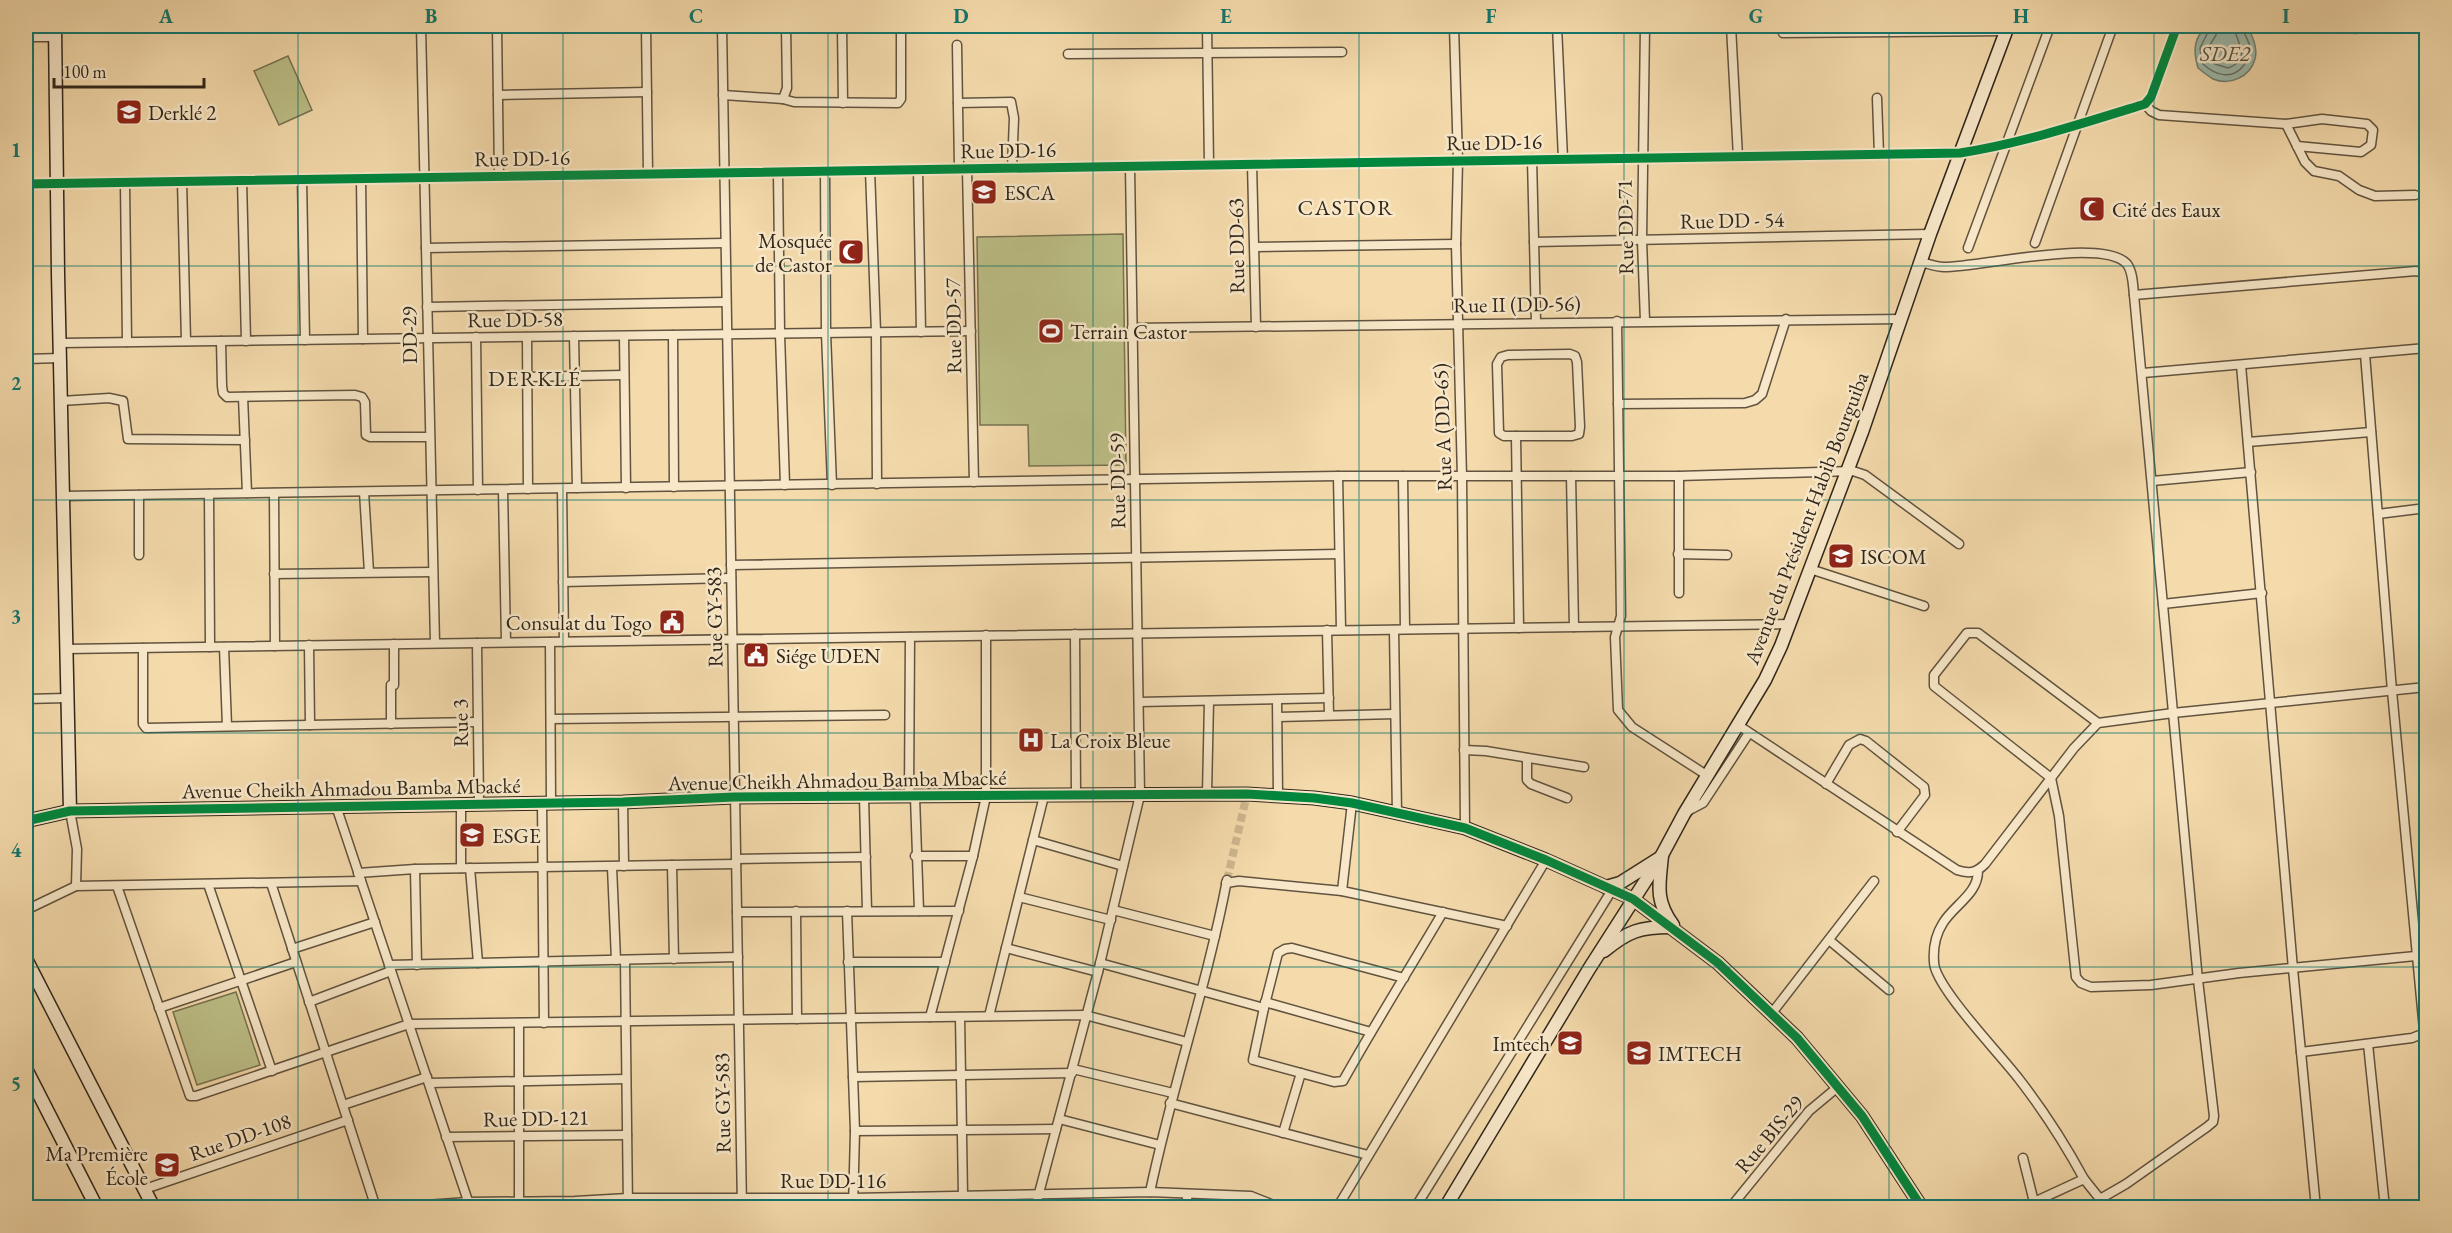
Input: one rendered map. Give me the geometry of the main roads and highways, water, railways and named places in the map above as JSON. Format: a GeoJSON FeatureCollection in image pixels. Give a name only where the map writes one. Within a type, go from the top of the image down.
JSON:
{"type":"FeatureCollection","features":[{"type":"Feature","properties":{"kind":"water","name":"SDE2"},"geometry":{"type":"Polygon","coordinates":[[[2209,26],[2248,28],[2255,43],[2256,55],[2249,71],[2244,75],[2232,80],[2219,81],[2198,68],[2195,56],[2197,39],[2209,26]]]}},
{"type":"Feature","properties":{"kind":"water"},"geometry":{"type":"Polygon","coordinates":[[[2333,26],[2375,26],[2370,30],[2354,34],[2333,26]]]}},
{"type":"Feature","properties":{"kind":"tunnel"},"geometry":{"type":"LineString","coordinates":[[1227,880],[1247,794]]}},
{"type":"Feature","properties":{"kind":"place","name":"Derklé 2"},"geometry":{"type":"Point","coordinates":[129,112]}},
{"type":"Feature","properties":{"kind":"place","name":"ESCA"},"geometry":{"type":"Point","coordinates":[984,192]}},
{"type":"Feature","properties":{"kind":"place","name":"Cité des Eaux"},"geometry":{"type":"Point","coordinates":[2092,209]}},
{"type":"Feature","properties":{"kind":"place","name":"Mosquée de Castor"},"geometry":{"type":"Point","coordinates":[851,252]}},
{"type":"Feature","properties":{"kind":"place","name":"Terrain Castor"},"geometry":{"type":"Point","coordinates":[1051,331]}},
{"type":"Feature","properties":{"kind":"place","name":"ISCOM"},"geometry":{"type":"Point","coordinates":[1841,556]}},
{"type":"Feature","properties":{"kind":"place","name":"Consulat du Togo"},"geometry":{"type":"Point","coordinates":[672,622]}},
{"type":"Feature","properties":{"kind":"place","name":"Siége UDEN"},"geometry":{"type":"Point","coordinates":[756,655]}},
{"type":"Feature","properties":{"kind":"place","name":"La Croix Bleue"},"geometry":{"type":"Point","coordinates":[1031,740]}},
{"type":"Feature","properties":{"kind":"place","name":"ESGE"},"geometry":{"type":"Point","coordinates":[472,835]}},
{"type":"Feature","properties":{"kind":"place","name":"Imtech"},"geometry":{"type":"Point","coordinates":[1570,1043]}},
{"type":"Feature","properties":{"kind":"place","name":"IMTECH"},"geometry":{"type":"Point","coordinates":[1639,1053]}},
{"type":"Feature","properties":{"kind":"place","name":"Ma Première École"},"geometry":{"type":"Point","coordinates":[167,1165]}},
{"type":"Feature","properties":{"kind":"district","name":"CASTOR"},"geometry":{"type":"Point","coordinates":[1346,207]}},
{"type":"Feature","properties":{"kind":"district","name":"DERKLÉ"},"geometry":{"type":"Point","coordinates":[535,378]}}]}
